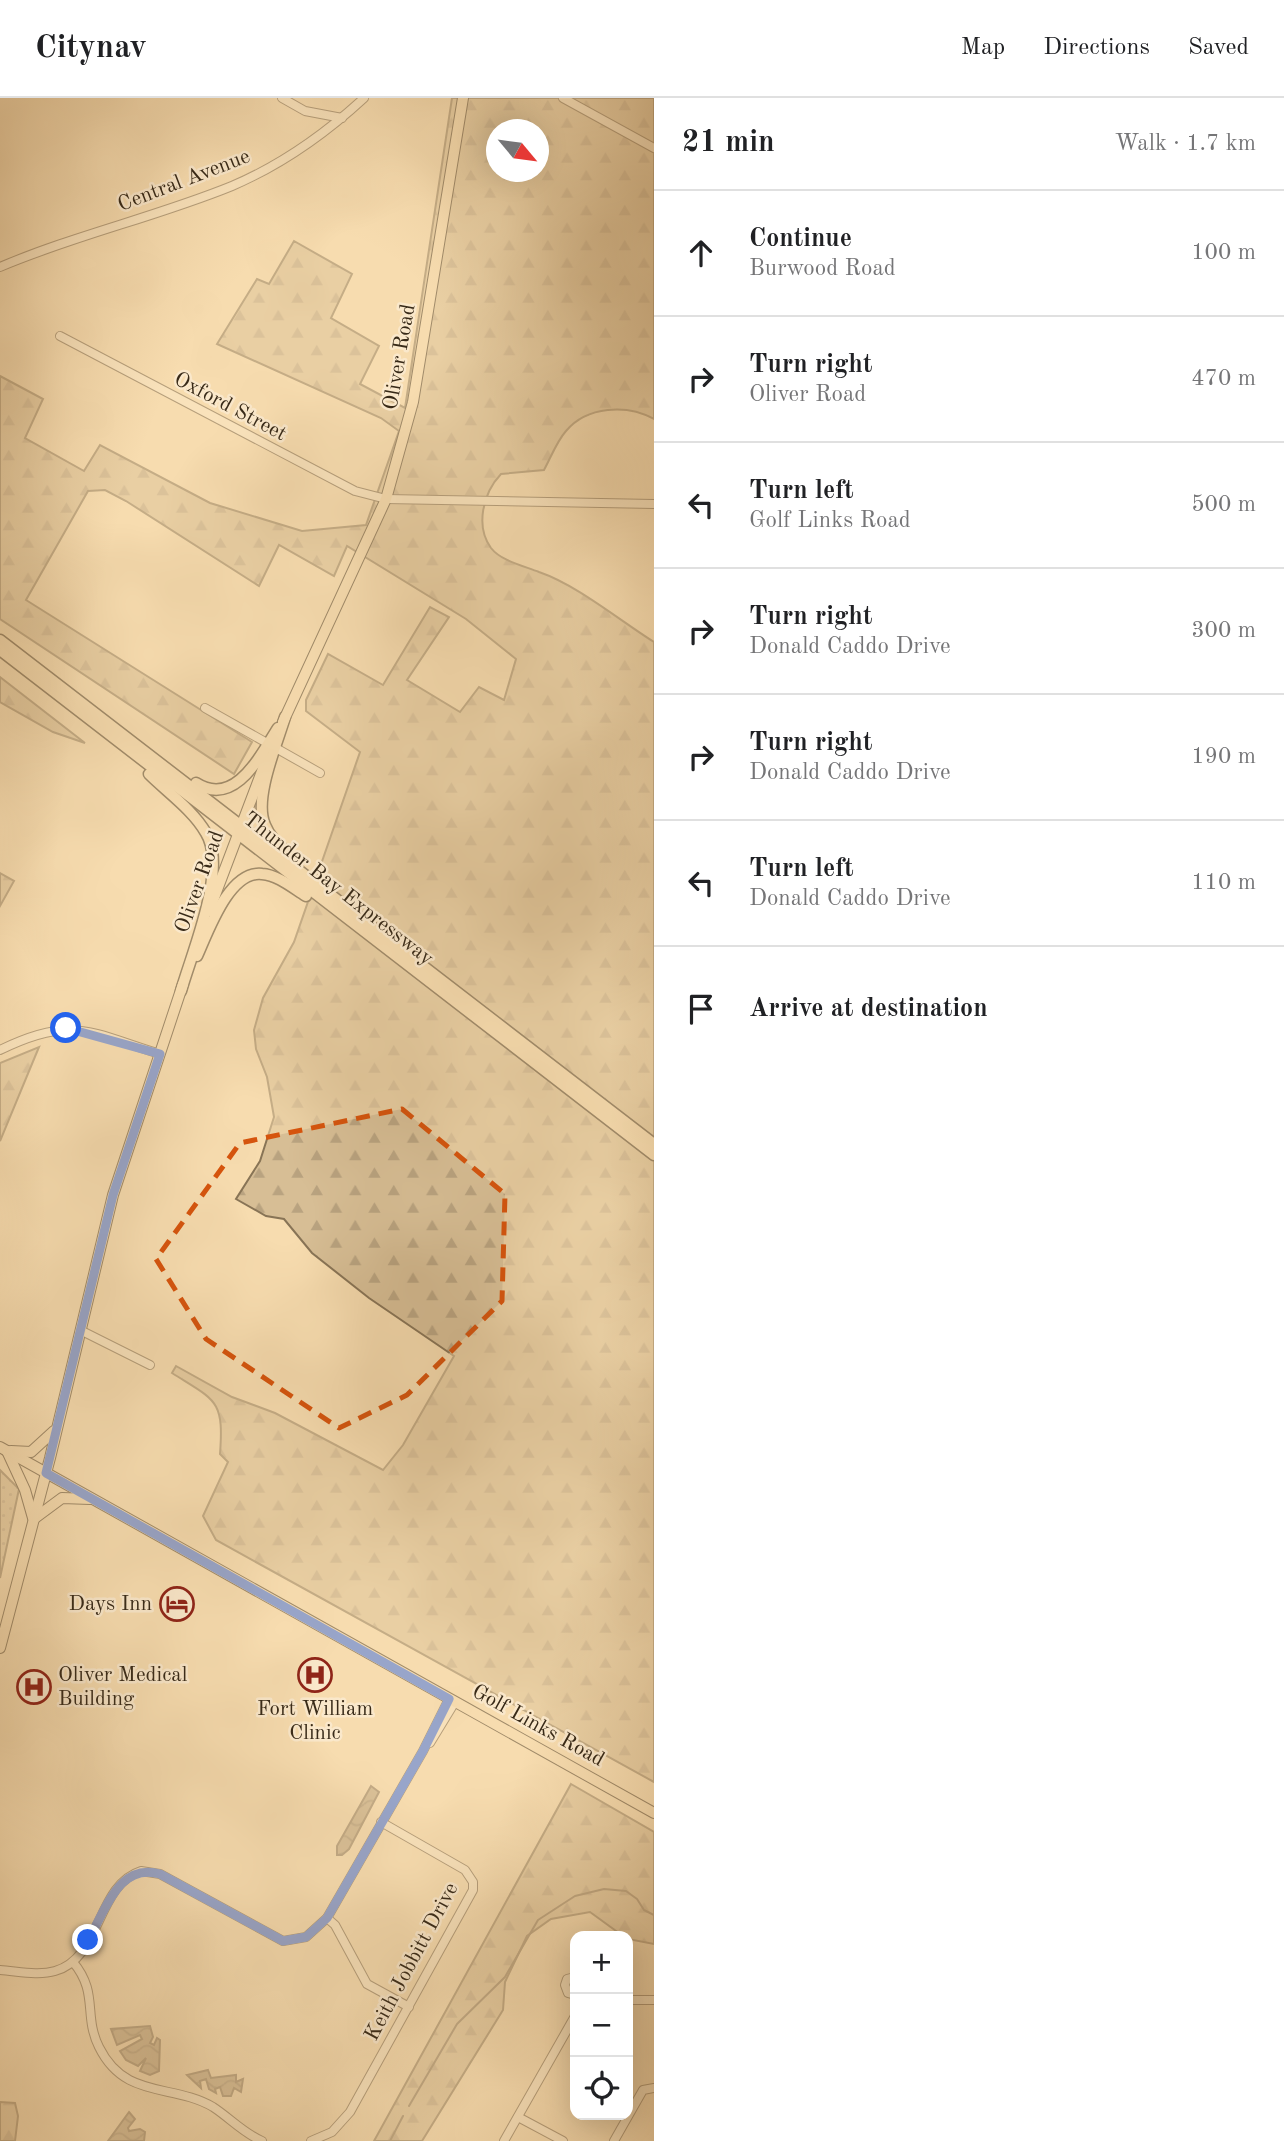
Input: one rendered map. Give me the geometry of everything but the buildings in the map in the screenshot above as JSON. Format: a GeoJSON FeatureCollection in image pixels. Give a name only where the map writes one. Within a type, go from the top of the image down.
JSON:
{"type":"FeatureCollection","features":[{"type":"Feature","properties":{"kind":"highway","name":"Thunder Bay Expressway"},"geometry":{"type":"LineString","coordinates":[[0,640],[118,730],[351,923],[654,1155]]}},
{"type":"Feature","properties":{"kind":"highway","name":"Thunder Bay Expressway"},"geometry":{"type":"LineString","coordinates":[[0,650],[116,743],[353,910],[654,1144]]}},
{"type":"Feature","properties":{"kind":"highway"},"geometry":{"type":"LineString","coordinates":[[285,717],[272,745],[262,800],[264,823],[271,837],[353,910]]}},
{"type":"Feature","properties":{"kind":"highway"},"geometry":{"type":"LineString","coordinates":[[118,730],[200,786],[217,791],[232,788],[272,745]]}},
{"type":"Feature","properties":{"kind":"highway"},"geometry":{"type":"LineString","coordinates":[[116,743],[197,821],[205,830],[213,849],[213,870],[208,898],[181,991]]}},
{"type":"Feature","properties":{"kind":"highway"},"geometry":{"type":"LineString","coordinates":[[181,991],[229,892],[251,874],[268,875],[280,880],[351,923]]}},
{"type":"Feature","properties":{"kind":"main road","name":"Oliver Road"},"geometry":{"type":"LineString","coordinates":[[285,717],[386,499],[414,402],[463,98]]}},
{"type":"Feature","properties":{"kind":"main road","name":"Oliver Road"},"geometry":{"type":"LineString","coordinates":[[0,1648],[46,1473],[113,1195],[181,991],[272,745]]}},
{"type":"Feature","properties":{"kind":"main road"},"geometry":{"type":"LineString","coordinates":[[3,1449],[31,1452],[57,1427]]}},
{"type":"Feature","properties":{"kind":"main road"},"geometry":{"type":"LineString","coordinates":[[3,1449],[25,1490],[34,1520],[62,1498],[94,1500]]}},
{"type":"Feature","properties":{"kind":"main road","name":"Golf Links Road"},"geometry":{"type":"LineString","coordinates":[[3,1449],[654,1813]]}},
{"type":"Feature","properties":{"kind":"street"},"geometry":{"type":"LineString","coordinates":[[282,98],[305,111],[342,118]]}},
{"type":"Feature","properties":{"kind":"street","name":"Central Avenue"},"geometry":{"type":"LineString","coordinates":[[0,267],[232,186],[275,164],[342,118],[364,98]]}},
{"type":"Feature","properties":{"kind":"street"},"geometry":{"type":"LineString","coordinates":[[563,98],[654,148]]}},
{"type":"Feature","properties":{"kind":"street","name":"Oxford Street"},"geometry":{"type":"LineString","coordinates":[[60,336],[355,491],[386,499],[654,504]]}},
{"type":"Feature","properties":{"kind":"street"},"geometry":{"type":"LineString","coordinates":[[205,709],[320,773]]}},
{"type":"Feature","properties":{"kind":"street"},"geometry":{"type":"LineString","coordinates":[[0,1050],[28,1036],[66,1028],[160,1054]]}},
{"type":"Feature","properties":{"kind":"street"},"geometry":{"type":"LineString","coordinates":[[80,1330],[150,1365]]}},
{"type":"Feature","properties":{"kind":"street"},"geometry":{"type":"LineString","coordinates":[[0,1970],[45,1973],[73,1962],[83,1950],[120,1884],[141,1871],[160,1874],[283,1941],[306,1937],[327,1918],[452,1701]]}},
{"type":"Feature","properties":{"kind":"street","name":"Keith Jobbitt Drive"},"geometry":{"type":"LineString","coordinates":[[311,2141],[332,2132],[351,2112],[471,1896],[473,1882],[465,1870],[381,1822]]}},
{"type":"Feature","properties":{"kind":"street"},"geometry":{"type":"LineString","coordinates":[[327,1918],[335,1925],[367,1984],[409,2007]]}},
{"type":"Feature","properties":{"kind":"street"},"geometry":{"type":"LineString","coordinates":[[73,1962],[86,1979],[94,2036],[109,2063],[119,2073],[143,2088],[187,2096],[209,2105],[262,2141]]}},
{"type":"Feature","properties":{"kind":"street"},"geometry":{"type":"LineString","coordinates":[[570,1978],[565,1985],[570,1994]]}},
{"type":"Feature","properties":{"kind":"street"},"geometry":{"type":"LineString","coordinates":[[633,2000],[654,2000]]}},
{"type":"Feature","properties":{"kind":"street"},"geometry":{"type":"LineString","coordinates":[[504,2141],[570,2025]]}},
{"type":"Feature","properties":{"kind":"street"},"geometry":{"type":"LineString","coordinates":[[614,2141],[643,2090],[654,2088]]}},
{"type":"Feature","properties":{"kind":"street"},"geometry":{"type":"LineString","coordinates":[[518,2117],[563,2141]]}},
{"type":"Feature","properties":{"kind":"highlighted area"},"geometry":{"type":"Polygon","coordinates":[[[402,1109],[505,1194],[502,1301],[407,1395],[339,1428],[206,1339],[156,1259],[240,1143],[402,1109]]]}},
{"type":"Feature","properties":{"kind":"green space"},"geometry":{"type":"Polygon","coordinates":[[[452,98],[654,98],[654,419],[632,411],[620,410],[585,416],[563,435],[544,470],[501,474],[490,490],[482,520],[486,539],[495,553],[568,585],[654,642],[654,1782],[216,1540],[203,1516],[228,1462],[220,1454],[218,1412],[208,1396],[172,1373],[176,1366],[232,1397],[275,1413],[383,1470],[403,1445],[454,1356],[369,1298],[312,1253],[284,1219],[266,1216],[236,1199],[260,1161],[274,1117],[267,1077],[256,1049],[254,1030],[263,998],[294,942],[360,752],[306,711],[306,700],[328,654],[383,685],[430,607],[449,617],[407,680],[460,712],[479,687],[504,700],[516,659],[466,619],[347,546],[334,576],[279,545],[259,586],[105,490],[88,491],[26,600],[252,742],[234,774],[0,619],[0,376],[43,399],[25,438],[84,471],[100,445],[210,503],[302,531],[366,525],[399,431],[381,418],[217,344],[257,279],[269,284],[294,241],[352,274],[331,318],[379,346],[360,384],[405,408],[452,98]]]}},
{"type":"Feature","properties":{"kind":"green space"},"geometry":{"type":"Polygon","coordinates":[[[0,677],[85,743],[53,732],[0,702],[0,677]]]}},
{"type":"Feature","properties":{"kind":"green space"},"geometry":{"type":"Polygon","coordinates":[[[0,873],[14,881],[0,906],[0,873]]]}},
{"type":"Feature","properties":{"kind":"green space"},"geometry":{"type":"Polygon","coordinates":[[[39,1047],[0,1141],[0,1063],[39,1047]]]}},
{"type":"Feature","properties":{"kind":"green space"},"geometry":{"type":"Polygon","coordinates":[[[0,1470],[19,1489],[0,1578],[0,1470]]]}},
{"type":"Feature","properties":{"kind":"green space"},"geometry":{"type":"Polygon","coordinates":[[[571,1784],[654,1832],[654,1944],[633,1940],[633,1931],[616,1931],[590,1912],[551,1919],[527,1936],[505,1982],[503,2010],[422,2141],[374,2141],[571,1784]]]}},
{"type":"Feature","properties":{"kind":"green space"},"geometry":{"type":"Polygon","coordinates":[[[0,2102],[15,2103],[18,2116],[15,2141],[0,2141],[0,2102]]]}},
{"type":"Feature","properties":{"kind":"water"},"geometry":{"type":"Polygon","coordinates":[[[371,1786],[379,1792],[349,1849],[342,1855],[337,1855],[337,1846],[371,1786]]]}},
{"type":"Feature","properties":{"kind":"water"},"geometry":{"type":"Polygon","coordinates":[[[150,2026],[153,2037],[150,2043],[154,2045],[157,2038],[160,2040],[159,2071],[150,2075],[140,2071],[146,2058],[138,2066],[126,2060],[120,2051],[142,2039],[140,2035],[117,2045],[111,2029],[150,2026]]]}},
{"type":"Feature","properties":{"kind":"water"},"geometry":{"type":"Polygon","coordinates":[[[208,2070],[211,2078],[236,2075],[236,2082],[243,2079],[241,2092],[234,2088],[231,2096],[223,2096],[220,2087],[215,2089],[216,2093],[209,2089],[206,2079],[200,2081],[201,2088],[187,2075],[208,2070]]]}},
{"type":"Feature","properties":{"kind":"water"},"geometry":{"type":"Polygon","coordinates":[[[129,2112],[135,2119],[128,2128],[129,2131],[140,2129],[145,2132],[144,2141],[108,2141],[129,2112]]]}},
{"type":"Feature","properties":{"kind":"waterway"},"geometry":{"type":"LineString","coordinates":[[409,2106],[457,2024],[505,1977],[538,1920],[575,1896],[604,1889],[626,1891],[637,1899],[644,1910],[654,1915]]}},
{"type":"Feature","properties":{"kind":"waterway"},"geometry":{"type":"LineString","coordinates":[[390,2141],[403,2116]]}},
{"type":"Feature","properties":{"kind":"place","name":"Days Inn"},"geometry":{"type":"Point","coordinates":[177,1604]}},
{"type":"Feature","properties":{"kind":"place","name":"Fort William Clinic"},"geometry":{"type":"Point","coordinates":[315,1675]}},
{"type":"Feature","properties":{"kind":"place","name":"Oliver Medical Building"},"geometry":{"type":"Point","coordinates":[34,1687]}},
{"type":"Feature","properties":{"kind":"route"},"geometry":{"type":"LineString","coordinates":[[66,1028],[86,1031],[160,1054],[113,1195],[46,1473],[449,1699],[423,1751],[327,1918],[306,1937],[296,1941],[283,1941],[149,1870],[132,1873],[120,1884],[88,1940]]}}]}
